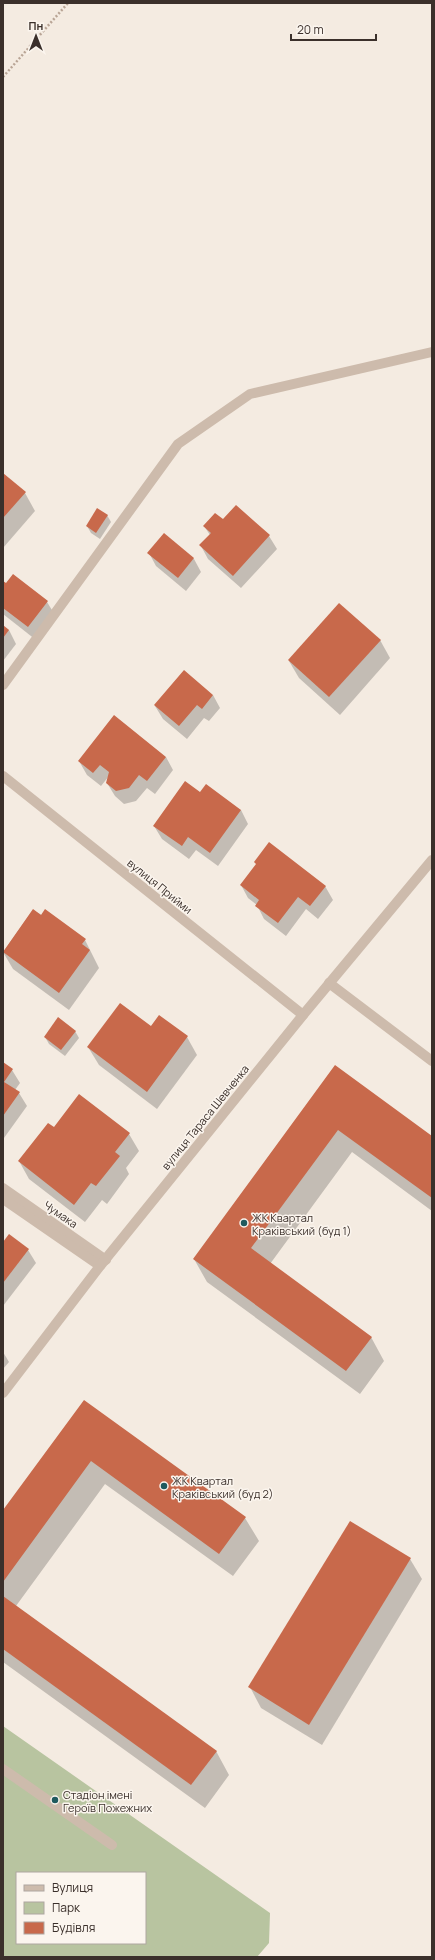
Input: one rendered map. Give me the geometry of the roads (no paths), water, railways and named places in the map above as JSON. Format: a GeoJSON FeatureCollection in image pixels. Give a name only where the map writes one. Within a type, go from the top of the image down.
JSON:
{"type":"FeatureCollection","features":[{"type":"Feature","properties":{"kind":"street"},"geometry":{"type":"LineString","coordinates":[[3,685],[178,444],[250,394],[432,352]]}},
{"type":"Feature","properties":{"kind":"street","name":"вулиця Прийми"},"geometry":{"type":"LineString","coordinates":[[3,776],[303,1015]]}},
{"type":"Feature","properties":{"kind":"street","name":"вулиця Тараса Шевченка"},"geometry":{"type":"LineString","coordinates":[[3,1393],[103,1263],[303,1015],[430,866]]}},
{"type":"Feature","properties":{"kind":"street"},"geometry":{"type":"LineString","coordinates":[[329,983],[432,1061]]}},
{"type":"Feature","properties":{"kind":"street","name":"Чумака"},"geometry":{"type":"LineString","coordinates":[[3,1188],[103,1263]]}},
{"type":"Feature","properties":{"kind":"street"},"geometry":{"type":"LineString","coordinates":[[3,1199],[103,1263]]}},
{"type":"Feature","properties":{"kind":"street"},"geometry":{"type":"LineString","coordinates":[[3,1769],[112,1845]]}},
{"type":"Feature","properties":{"kind":"place","name":"ЖК Квартал Краківський (буд 1)"},"geometry":{"type":"Point","coordinates":[244,1223]}},
{"type":"Feature","properties":{"kind":"place","name":"ЖК Квартал Краківський (буд 2)"},"geometry":{"type":"Point","coordinates":[164,1486]}},
{"type":"Feature","properties":{"kind":"place","name":"Стадіон імені Героїв Пожежних"},"geometry":{"type":"Point","coordinates":[55,1800]}}]}
